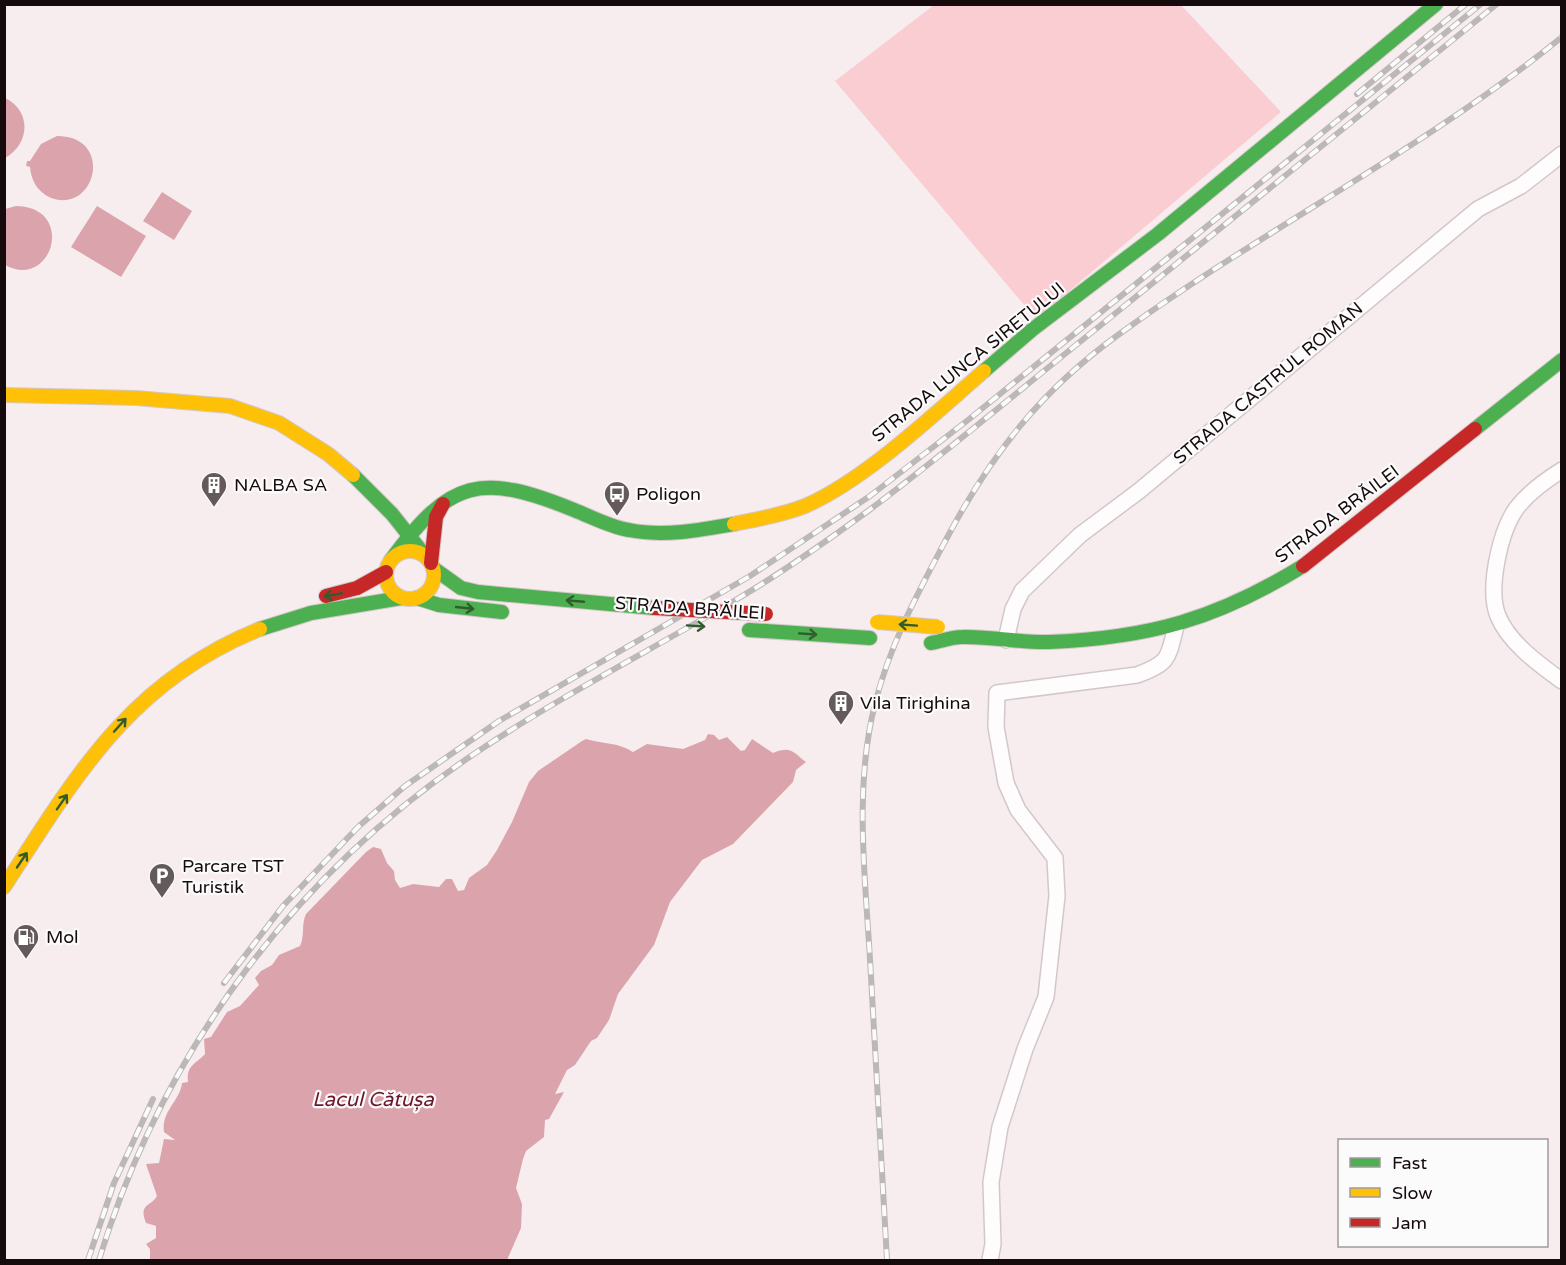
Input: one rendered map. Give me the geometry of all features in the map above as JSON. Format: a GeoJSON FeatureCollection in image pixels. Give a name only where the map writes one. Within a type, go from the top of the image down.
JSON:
{"type":"FeatureCollection","features":[{"type":"Feature","properties":{"kind":"main road","name":"STRADA LUNCA SIRETULUI"},"geometry":{"type":"LineString","coordinates":[[388,566],[409,533],[447,497],[473,487],[515,489],[543,496],[623,529],[652,532],[761,518],[819,500],[872,464],[1024,336],[1116,267],[1436,4]]}},
{"type":"Feature","properties":{"kind":"main road","name":"STRADA BRĂILEI"},"geometry":{"type":"LineString","coordinates":[[926,643],[961,637],[1047,642],[1094,639],[1176,626],[1257,592],[1302,567],[1562,360]]}},
{"type":"Feature","properties":{"kind":"main road"},"geometry":{"type":"LineString","coordinates":[[4,395],[188,401],[252,412],[305,439],[384,504],[409,533],[430,563]]}},
{"type":"Feature","properties":{"kind":"main road"},"geometry":{"type":"LineString","coordinates":[[384,504],[412,510],[434,505],[447,497]]}},
{"type":"Feature","properties":{"kind":"main road"},"geometry":{"type":"LineString","coordinates":[[417,598],[424,595],[433,583],[430,563],[436,517],[447,497]]}},
{"type":"Feature","properties":{"kind":"main road"},"geometry":{"type":"LineString","coordinates":[[384,504],[390,538],[388,566],[390,589],[400,598]]}},
{"type":"Feature","properties":{"kind":"main road"},"geometry":{"type":"LineString","coordinates":[[308,600],[357,588],[388,566],[397,555],[412,551],[430,563]]}},
{"type":"Feature","properties":{"kind":"main road","name":"STRADA BRĂILEI"},"geometry":{"type":"LineString","coordinates":[[430,563],[461,588],[478,592],[654,608],[771,615]]}},
{"type":"Feature","properties":{"kind":"main road"},"geometry":{"type":"LineString","coordinates":[[4,887],[117,727],[165,681],[219,648],[261,628],[300,615],[400,598],[417,598],[439,605],[514,613]]}},
{"type":"Feature","properties":{"kind":"main road"},"geometry":{"type":"LineString","coordinates":[[234,625],[256,615]]}},
{"type":"Feature","properties":{"kind":"main road","name":"STRADA BRĂILEI"},"geometry":{"type":"LineString","coordinates":[[872,622],[938,627],[961,637]]}},
{"type":"Feature","properties":{"kind":"main road","name":"STRADA BRĂILEI"},"geometry":{"type":"LineString","coordinates":[[743,629],[875,639]]}},
{"type":"Feature","properties":{"kind":"main road"},"geometry":{"type":"LineString","coordinates":[[8,855],[81,750]]}},
{"type":"Feature","properties":{"kind":"street","name":"STRADA CASTRUL ROMAN"},"geometry":{"type":"LineString","coordinates":[[1006,640],[1013,609],[1022,591],[1080,535],[1139,491],[1478,209],[1521,186],[1562,154]]}},
{"type":"Feature","properties":{"kind":"street"},"geometry":{"type":"LineString","coordinates":[[1562,470],[1537,489],[1516,510],[1497,560],[1492,592],[1498,617],[1506,629],[1530,656],[1562,681]]}},
{"type":"Feature","properties":{"kind":"street"},"geometry":{"type":"LineString","coordinates":[[990,1260],[993,1244],[992,1182],[1000,1127],[1024,1049],[1046,997],[1057,896],[1055,858],[1018,810],[1006,783],[996,727],[997,693],[1137,675],[1154,669],[1167,659],[1176,626]]}},
{"type":"Feature","properties":{"kind":"shaded area"},"geometry":{"type":"Polygon","coordinates":[[[934,5],[1181,5],[1281,112],[1036,319],[835,81],[934,5]]]}},
{"type":"Feature","properties":{"kind":"water"},"geometry":{"type":"Polygon","coordinates":[[[5,98],[20,111],[24,128],[19,145],[5,158],[5,98]]]}},
{"type":"Feature","properties":{"kind":"water"},"geometry":{"type":"Polygon","coordinates":[[[57,136],[75,139],[87,148],[93,161],[92,174],[87,186],[78,196],[65,200],[49,197],[41,192],[33,181],[30,167],[26,166],[27,161],[30,161],[41,144],[57,136]]]}},
{"type":"Feature","properties":{"kind":"water"},"geometry":{"type":"Polygon","coordinates":[[[162,192],[192,211],[174,240],[143,221],[162,192]]]}},
{"type":"Feature","properties":{"kind":"water"},"geometry":{"type":"Polygon","coordinates":[[[16,206],[35,210],[47,219],[52,232],[51,246],[45,258],[35,267],[21,270],[5,265],[5,209],[16,206]]]}},
{"type":"Feature","properties":{"kind":"water"},"geometry":{"type":"Polygon","coordinates":[[[97,206],[146,236],[121,277],[71,247],[97,206]]]}},
{"type":"Feature","properties":{"kind":"water","name":"Lacul Cătușa"},"geometry":{"type":"Polygon","coordinates":[[[708,734],[714,735],[719,740],[727,737],[741,751],[745,750],[752,739],[773,753],[788,750],[806,762],[796,770],[793,782],[733,844],[702,860],[670,902],[654,945],[618,994],[609,1020],[575,1065],[567,1070],[555,1094],[564,1092],[549,1119],[545,1120],[544,1137],[526,1151],[523,1159],[516,1188],[522,1204],[521,1228],[507,1260],[150,1260],[150,1249],[146,1244],[156,1238],[156,1226],[146,1223],[144,1209],[157,1196],[146,1164],[159,1163],[164,1139],[175,1140],[164,1132],[165,1118],[182,1083],[188,1082],[190,1068],[205,1054],[204,1039],[211,1037],[227,1012],[240,1006],[259,985],[255,978],[261,971],[272,965],[279,955],[300,946],[306,914],[366,852],[373,847],[381,849],[387,863],[394,871],[395,880],[400,888],[413,884],[439,887],[446,879],[452,879],[458,891],[464,890],[469,878],[487,865],[497,850],[529,782],[538,771],[582,741],[586,739],[616,745],[633,752],[647,744],[683,749],[705,740],[708,734]]]}},
{"type":"Feature","properties":{"kind":"railway"},"geometry":{"type":"LineString","coordinates":[[1357,94],[1466,4]]}},
{"type":"Feature","properties":{"kind":"railway"},"geometry":{"type":"LineString","coordinates":[[224,983],[283,906],[358,827],[405,786],[499,721],[750,576],[870,496],[968,420],[1481,4]]}},
{"type":"Feature","properties":{"kind":"railway"},"geometry":{"type":"LineString","coordinates":[[99,1260],[126,1183],[160,1108],[200,1038],[246,971],[297,908],[354,850],[416,796],[483,748],[575,691],[750,592],[868,511],[956,443],[1497,4]]}},
{"type":"Feature","properties":{"kind":"railway"},"geometry":{"type":"LineString","coordinates":[[887,1260],[864,863],[865,767],[869,735],[881,681],[897,638],[949,534],[983,476],[1021,424],[1091,356],[1173,297],[1454,116],[1509,78],[1562,37]]}},
{"type":"Feature","properties":{"kind":"railway"},"geometry":{"type":"LineString","coordinates":[[88,1260],[114,1183],[153,1099]]}},
{"type":"Feature","properties":{"kind":"traffic: fast"},"geometry":{"type":"LineString","coordinates":[[984,371],[1033,329],[1158,234],[1436,4]]}},
{"type":"Feature","properties":{"kind":"traffic: fast"},"geometry":{"type":"LineString","coordinates":[[1475,429],[1562,360]]}},
{"type":"Feature","properties":{"kind":"traffic: fast"},"geometry":{"type":"LineString","coordinates":[[353,475],[392,514],[426,557]]}},
{"type":"Feature","properties":{"kind":"traffic: fast"},"geometry":{"type":"LineString","coordinates":[[391,560],[431,513],[450,499],[470,490],[491,488],[514,490],[542,498],[615,527],[642,532],[682,532],[734,524]]}},
{"type":"Feature","properties":{"kind":"traffic: fast"},"geometry":{"type":"LineString","coordinates":[[931,643],[962,637],[1027,642],[1085,640],[1151,630],[1181,622],[1241,600],[1303,566]]}},
{"type":"Feature","properties":{"kind":"traffic: fast"},"geometry":{"type":"LineString","coordinates":[[433,568],[461,588],[478,592],[654,608]]}},
{"type":"Feature","properties":{"kind":"traffic: fast"},"geometry":{"type":"LineString","coordinates":[[260,629],[311,613],[401,598]]}},
{"type":"Feature","properties":{"kind":"traffic: fast"},"geometry":{"type":"LineString","coordinates":[[417,598],[439,605],[502,612]]}},
{"type":"Feature","properties":{"kind":"traffic: fast"},"geometry":{"type":"LineString","coordinates":[[749,630],[870,638]]}},
{"type":"Feature","properties":{"kind":"traffic: slow"},"geometry":{"type":"LineString","coordinates":[[734,524],[805,506],[851,480],[898,445],[984,371]]}},
{"type":"Feature","properties":{"kind":"traffic: slow"},"geometry":{"type":"LineString","coordinates":[[4,395],[136,398],[230,406],[279,423],[328,454],[353,475]]}},
{"type":"Feature","properties":{"kind":"traffic: slow"},"geometry":{"type":"LineString","coordinates":[[410,551],[427,558],[434,575],[427,592],[410,599],[393,592],[386,575],[393,558],[410,551]]}},
{"type":"Feature","properties":{"kind":"traffic: slow"},"geometry":{"type":"LineString","coordinates":[[877,622],[938,627]]}},
{"type":"Feature","properties":{"kind":"traffic: slow"},"geometry":{"type":"LineString","coordinates":[[4,887],[82,770],[141,704],[175,676],[215,650],[260,629]]}},
{"type":"Feature","properties":{"kind":"traffic: jam"},"geometry":{"type":"LineString","coordinates":[[1303,566],[1475,429]]}},
{"type":"Feature","properties":{"kind":"traffic: jam"},"geometry":{"type":"LineString","coordinates":[[431,563],[436,517],[443,504]]}},
{"type":"Feature","properties":{"kind":"traffic: jam"},"geometry":{"type":"LineString","coordinates":[[326,596],[357,588],[386,572]]}},
{"type":"Feature","properties":{"kind":"traffic: jam"},"geometry":{"type":"LineString","coordinates":[[654,608],[766,614]]}},
{"type":"Feature","properties":{"kind":"place","name":"NALBA SA"},"geometry":{"type":"Point","coordinates":[214,508]}},
{"type":"Feature","properties":{"kind":"place","name":"Poligon"},"geometry":{"type":"Point","coordinates":[617,517]}},
{"type":"Feature","properties":{"kind":"place","name":"Vila Tirighina"},"geometry":{"type":"Point","coordinates":[841,726]}},
{"type":"Feature","properties":{"kind":"place","name":"Parcare TST Turistik"},"geometry":{"type":"Point","coordinates":[162,899]}},
{"type":"Feature","properties":{"kind":"place","name":"Mol"},"geometry":{"type":"Point","coordinates":[26,960]}}]}
